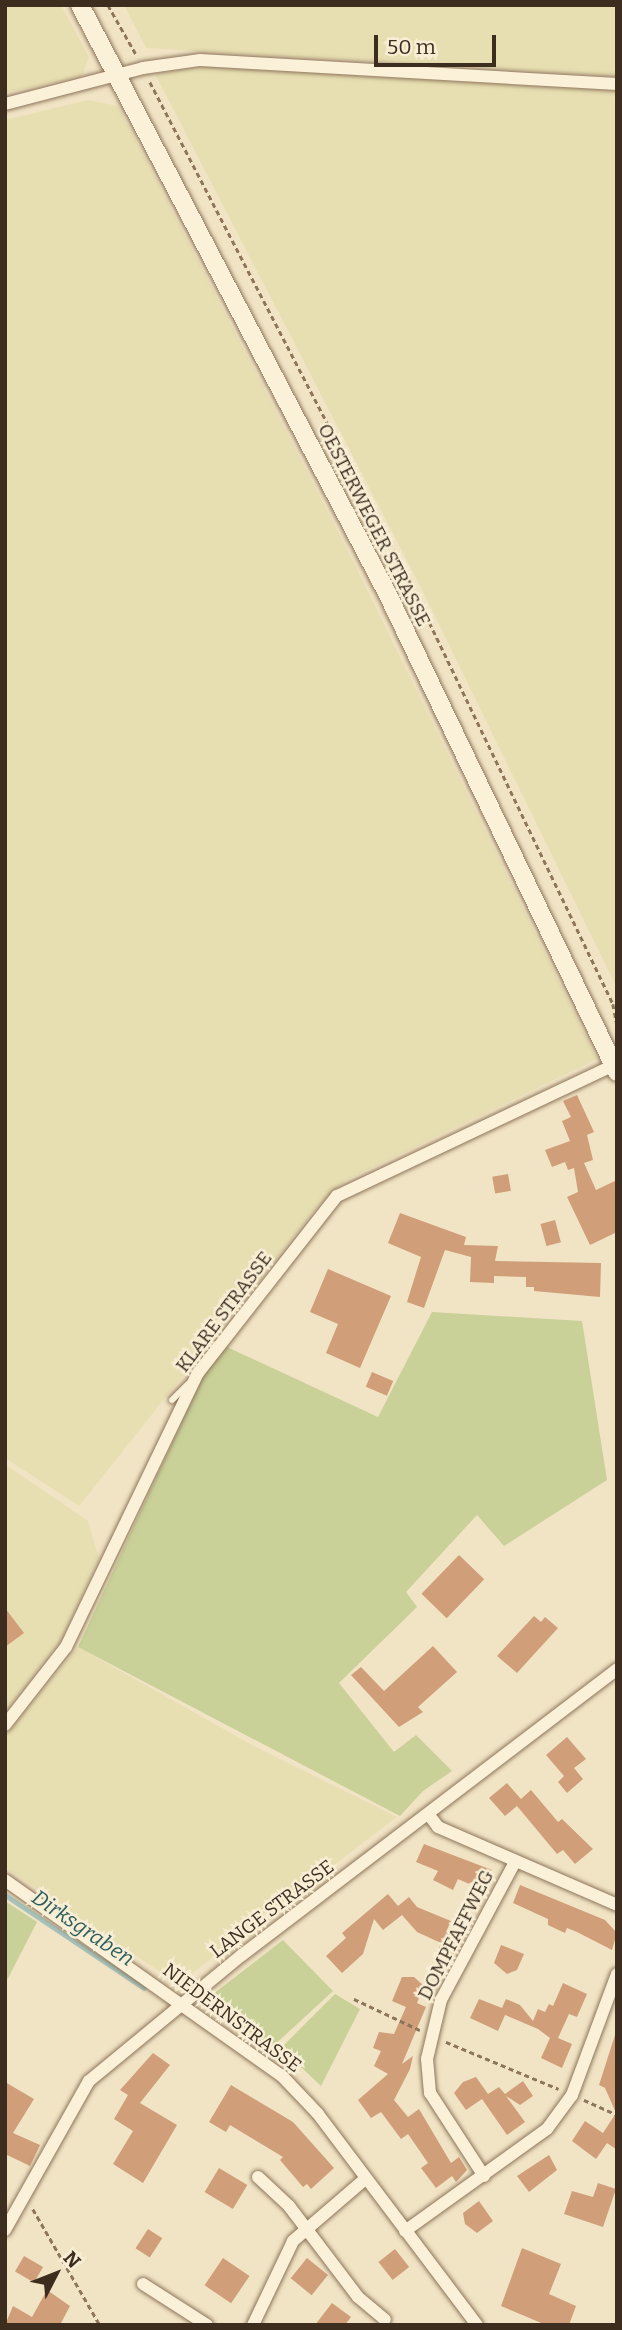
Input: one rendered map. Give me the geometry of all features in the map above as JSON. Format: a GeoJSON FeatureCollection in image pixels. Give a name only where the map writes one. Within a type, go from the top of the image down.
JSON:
{"type":"FeatureCollection","features":[{"type":"Feature","properties":{"kind":"main road","name":"OESTERWEGER STRASSE"},"geometry":{"type":"LineString","coordinates":[[80,5],[388,595],[615,1068]]}},
{"type":"Feature","properties":{"kind":"street"},"geometry":{"type":"LineString","coordinates":[[5,104],[143,68],[200,60],[617,84]]}},
{"type":"Feature","properties":{"kind":"street","name":"KLARE STRASSE"},"geometry":{"type":"LineString","coordinates":[[5,1725],[65,1647],[198,1373],[337,1196],[615,1068]]}},
{"type":"Feature","properties":{"kind":"street","name":"LANGE STRASSE"},"geometry":{"type":"LineString","coordinates":[[5,2230],[89,2081],[182,2002],[617,1670]]}},
{"type":"Feature","properties":{"kind":"street"},"geometry":{"type":"LineString","coordinates":[[429,1815],[438,1827],[514,1864],[617,1905]]}},
{"type":"Feature","properties":{"kind":"street","name":"DOMPFAFFWEG"},"geometry":{"type":"LineString","coordinates":[[484,2176],[430,2093],[430,2035],[441,2000],[514,1864]]}},
{"type":"Feature","properties":{"kind":"street","name":"NIEDERNSTRASSE"},"geometry":{"type":"LineString","coordinates":[[5,1880],[182,2002],[282,2076],[318,2114],[477,2325]]}},
{"type":"Feature","properties":{"kind":"street"},"geometry":{"type":"LineString","coordinates":[[404,2231],[547,2129],[572,2095],[617,1974]]}},
{"type":"Feature","properties":{"kind":"street"},"geometry":{"type":"LineString","coordinates":[[258,2177],[305,2226],[358,2297],[386,2320]]}},
{"type":"Feature","properties":{"kind":"street"},"geometry":{"type":"LineString","coordinates":[[253,2325],[273,2276],[305,2226],[365,2179]]}},
{"type":"Feature","properties":{"kind":"street"},"geometry":{"type":"LineString","coordinates":[[143,2284],[207,2325]]}},
{"type":"Feature","properties":{"kind":"lane"},"geometry":{"type":"LineString","coordinates":[[172,1400],[198,1373]]}},
{"type":"Feature","properties":{"kind":"path"},"geometry":{"type":"LineString","coordinates":[[108,5],[411,584],[613,1004],[617,1026]]}},
{"type":"Feature","properties":{"kind":"path"},"geometry":{"type":"LineString","coordinates":[[354,1999],[430,2035],[617,2115]]}},
{"type":"Feature","properties":{"kind":"path"},"geometry":{"type":"LineString","coordinates":[[22,2201],[36,2211],[100,2325]]}},
{"type":"Feature","properties":{"kind":"shaded area"},"geometry":{"type":"Polygon","coordinates":[[[5,5],[61,5],[89,57],[82,76],[5,93],[5,5]]]}},
{"type":"Feature","properties":{"kind":"shaded area"},"geometry":{"type":"Polygon","coordinates":[[[124,5],[617,5],[617,76],[146,48],[124,5]]]}},
{"type":"Feature","properties":{"kind":"shaded area"},"geometry":{"type":"Polygon","coordinates":[[[209,66],[617,91],[617,988],[421,588],[155,74],[209,66]]]}},
{"type":"Feature","properties":{"kind":"shaded area"},"geometry":{"type":"Polygon","coordinates":[[[88,100],[118,106],[356,567],[597,1059],[346,1180],[317,1207],[79,1506],[5,1458],[5,120],[88,100]]]}},
{"type":"Feature","properties":{"kind":"shaded area"},"geometry":{"type":"Polygon","coordinates":[[[5,1464],[88,1521],[99,1558],[63,1637],[5,1712],[5,1464]]]}},
{"type":"Feature","properties":{"kind":"shaded area"},"geometry":{"type":"Polygon","coordinates":[[[78,1647],[252,1745],[397,1817],[178,1984],[5,1867],[5,1736],[78,1647]]]}},
{"type":"Feature","properties":{"kind":"green space"},"geometry":{"type":"Polygon","coordinates":[[[432,1312],[582,1321],[607,1480],[504,1546],[477,1515],[406,1592],[417,1607],[339,1683],[394,1752],[416,1735],[452,1771],[423,1791],[400,1816],[78,1647],[203,1376],[225,1346],[378,1417],[432,1312]]]}},
{"type":"Feature","properties":{"kind":"green space"},"geometry":{"type":"Polygon","coordinates":[[[5,1901],[37,1922],[5,1984],[5,1901]]]}},
{"type":"Feature","properties":{"kind":"green space"},"geometry":{"type":"Polygon","coordinates":[[[283,1940],[333,1991],[270,2049],[208,1998],[283,1940]]]}},
{"type":"Feature","properties":{"kind":"green space"},"geometry":{"type":"Polygon","coordinates":[[[335,1994],[360,2009],[321,2086],[281,2048],[335,1994]]]}},
{"type":"Feature","properties":{"kind":"building"},"geometry":{"type":"Polygon","coordinates":[[[577,1095],[594,1132],[587,1135],[593,1160],[584,1163],[596,1190],[617,1180],[617,1232],[590,1245],[567,1197],[578,1192],[574,1168],[568,1170],[565,1162],[552,1167],[545,1150],[570,1141],[562,1121],[571,1117],[563,1101],[577,1095]]]}},
{"type":"Feature","properties":{"kind":"building"},"geometry":{"type":"Polygon","coordinates":[[[508,1174],[511,1191],[495,1194],[492,1177],[508,1174]]]}},
{"type":"Feature","properties":{"kind":"building"},"geometry":{"type":"Polygon","coordinates":[[[400,1213],[466,1237],[464,1245],[498,1246],[495,1261],[601,1263],[600,1297],[534,1291],[534,1287],[526,1287],[526,1277],[494,1276],[494,1283],[470,1282],[471,1257],[445,1250],[424,1308],[407,1302],[421,1257],[388,1243],[400,1213]]]}},
{"type":"Feature","properties":{"kind":"building"},"geometry":{"type":"Polygon","coordinates":[[[555,1220],[561,1242],[546,1246],[541,1224],[555,1220]]]}},
{"type":"Feature","properties":{"kind":"building"},"geometry":{"type":"Polygon","coordinates":[[[328,1269],[391,1296],[360,1368],[326,1353],[338,1324],[310,1312],[328,1269]]]}},
{"type":"Feature","properties":{"kind":"building"},"geometry":{"type":"Polygon","coordinates":[[[372,1372],[393,1381],[387,1396],[366,1387],[372,1372]]]}},
{"type":"Feature","properties":{"kind":"building"},"geometry":{"type":"Polygon","coordinates":[[[459,1555],[484,1579],[447,1618],[421,1594],[459,1555]]]}},
{"type":"Feature","properties":{"kind":"building"},"geometry":{"type":"Polygon","coordinates":[[[5,1608],[24,1633],[5,1647],[5,1608]]]}},
{"type":"Feature","properties":{"kind":"building"},"geometry":{"type":"Polygon","coordinates":[[[534,1616],[541,1622],[545,1617],[558,1628],[517,1673],[497,1656],[534,1616]]]}},
{"type":"Feature","properties":{"kind":"building"},"geometry":{"type":"Polygon","coordinates":[[[433,1646],[457,1672],[418,1707],[423,1712],[399,1727],[351,1675],[361,1667],[384,1691],[433,1646]]]}},
{"type":"Feature","properties":{"kind":"building"},"geometry":{"type":"Polygon","coordinates":[[[567,1737],[586,1759],[574,1768],[583,1779],[567,1793],[558,1782],[564,1776],[546,1755],[567,1737]]]}},
{"type":"Feature","properties":{"kind":"building"},"geometry":{"type":"Polygon","coordinates":[[[507,1783],[521,1799],[531,1790],[558,1822],[562,1819],[593,1849],[575,1864],[563,1850],[557,1854],[517,1806],[505,1816],[489,1798],[507,1783]]]}},
{"type":"Feature","properties":{"kind":"building"},"geometry":{"type":"Polygon","coordinates":[[[424,1844],[492,1870],[483,1890],[458,1879],[453,1890],[433,1880],[438,1871],[416,1862],[424,1844]]]}},
{"type":"Feature","properties":{"kind":"building"},"geometry":{"type":"Polygon","coordinates":[[[520,1885],[605,1920],[617,1933],[612,1950],[567,1928],[565,1933],[548,1925],[548,1919],[513,1903],[520,1885]]]}},
{"type":"Feature","properties":{"kind":"building"},"geometry":{"type":"Polygon","coordinates":[[[388,1894],[398,1906],[409,1897],[417,1907],[451,1921],[446,1932],[463,1940],[457,1952],[452,1959],[437,1952],[441,1943],[417,1932],[402,1915],[383,1930],[374,1919],[363,1954],[342,1973],[326,1956],[346,1938],[342,1933],[388,1894]]]}},
{"type":"Feature","properties":{"kind":"building"},"geometry":{"type":"Polygon","coordinates":[[[501,1945],[524,1954],[517,1970],[507,1974],[494,1963],[501,1945]]]}},
{"type":"Feature","properties":{"kind":"building"},"geometry":{"type":"Polygon","coordinates":[[[402,1977],[414,1977],[424,1986],[417,2003],[426,2007],[402,2064],[413,2056],[410,2069],[394,2100],[408,2117],[419,2109],[451,2163],[459,2157],[467,2170],[456,2182],[452,2176],[436,2188],[421,2168],[428,2163],[408,2134],[401,2139],[381,2112],[371,2118],[358,2100],[388,2074],[374,2066],[381,2051],[373,2048],[379,2032],[394,2034],[406,2007],[392,2001],[402,1977]]]}},
{"type":"Feature","properties":{"kind":"building"},"geometry":{"type":"Polygon","coordinates":[[[563,1983],[587,1994],[577,2017],[569,2014],[558,2038],[572,2044],[562,2068],[541,2058],[550,2038],[538,2029],[505,2015],[498,2031],[470,2018],[479,1999],[502,2008],[506,1999],[520,2005],[533,2021],[538,2009],[545,2012],[549,2004],[553,2006],[563,1983]]]}},
{"type":"Feature","properties":{"kind":"building"},"geometry":{"type":"Polygon","coordinates":[[[615,2035],[617,2150],[607,2143],[596,2159],[572,2141],[585,2121],[603,2133],[616,2113],[605,2088],[599,2085],[615,2035]]]}},
{"type":"Feature","properties":{"kind":"building"},"geometry":{"type":"Polygon","coordinates":[[[153,2053],[170,2065],[140,2103],[177,2125],[143,2183],[113,2164],[133,2131],[114,2119],[128,2095],[120,2090],[153,2053]]]}},
{"type":"Feature","properties":{"kind":"building"},"geometry":{"type":"Polygon","coordinates":[[[476,2077],[488,2094],[499,2087],[505,2094],[523,2081],[533,2096],[520,2105],[506,2096],[525,2122],[507,2135],[482,2099],[466,2110],[454,2093],[463,2082],[476,2077]]]}},
{"type":"Feature","properties":{"kind":"building"},"geometry":{"type":"Polygon","coordinates":[[[5,2082],[34,2099],[13,2133],[40,2145],[30,2166],[5,2154],[5,2082]]]}},
{"type":"Feature","properties":{"kind":"building"},"geometry":{"type":"Polygon","coordinates":[[[231,2085],[293,2122],[334,2168],[311,2189],[307,2184],[303,2187],[280,2160],[283,2157],[230,2125],[226,2132],[209,2122],[231,2085]]]}},
{"type":"Feature","properties":{"kind":"building"},"geometry":{"type":"Polygon","coordinates":[[[549,2155],[557,2170],[529,2192],[517,2176],[549,2155]]]}},
{"type":"Feature","properties":{"kind":"building"},"geometry":{"type":"Polygon","coordinates":[[[219,2168],[247,2185],[233,2209],[205,2192],[219,2168]]]}},
{"type":"Feature","properties":{"kind":"building"},"geometry":{"type":"Polygon","coordinates":[[[598,2183],[616,2189],[603,2227],[564,2214],[572,2191],[593,2197],[598,2183]]]}},
{"type":"Feature","properties":{"kind":"building"},"geometry":{"type":"Polygon","coordinates":[[[479,2201],[493,2221],[477,2233],[465,2224],[463,2213],[479,2201]]]}},
{"type":"Feature","properties":{"kind":"building"},"geometry":{"type":"Polygon","coordinates":[[[148,2229],[162,2238],[150,2258],[135,2248],[148,2229]]]}},
{"type":"Feature","properties":{"kind":"building"},"geometry":{"type":"Polygon","coordinates":[[[522,2248],[561,2264],[549,2294],[576,2306],[569,2325],[546,2325],[501,2306],[522,2248]]]}},
{"type":"Feature","properties":{"kind":"building"},"geometry":{"type":"Polygon","coordinates":[[[395,2249],[409,2267],[393,2280],[378,2262],[395,2249]]]}},
{"type":"Feature","properties":{"kind":"building"},"geometry":{"type":"Polygon","coordinates":[[[24,2256],[43,2267],[34,2283],[15,2272],[24,2256]]]}},
{"type":"Feature","properties":{"kind":"building"},"geometry":{"type":"Polygon","coordinates":[[[223,2258],[250,2276],[231,2303],[205,2285],[223,2258]]]}},
{"type":"Feature","properties":{"kind":"building"},"geometry":{"type":"Polygon","coordinates":[[[307,2258],[328,2275],[312,2295],[291,2278],[307,2258]]]}},
{"type":"Feature","properties":{"kind":"building"},"geometry":{"type":"Polygon","coordinates":[[[47,2290],[70,2306],[60,2325],[5,2325],[13,2306],[32,2317],[47,2290]]]}},
{"type":"Feature","properties":{"kind":"building"},"geometry":{"type":"Polygon","coordinates":[[[332,2303],[351,2317],[345,2325],[315,2325],[332,2303]]]}},
{"type":"Feature","properties":{"kind":"waterway","name":"Dirksgraben"},"geometry":{"type":"LineString","coordinates":[[5,1895],[144,1988]]}}]}
